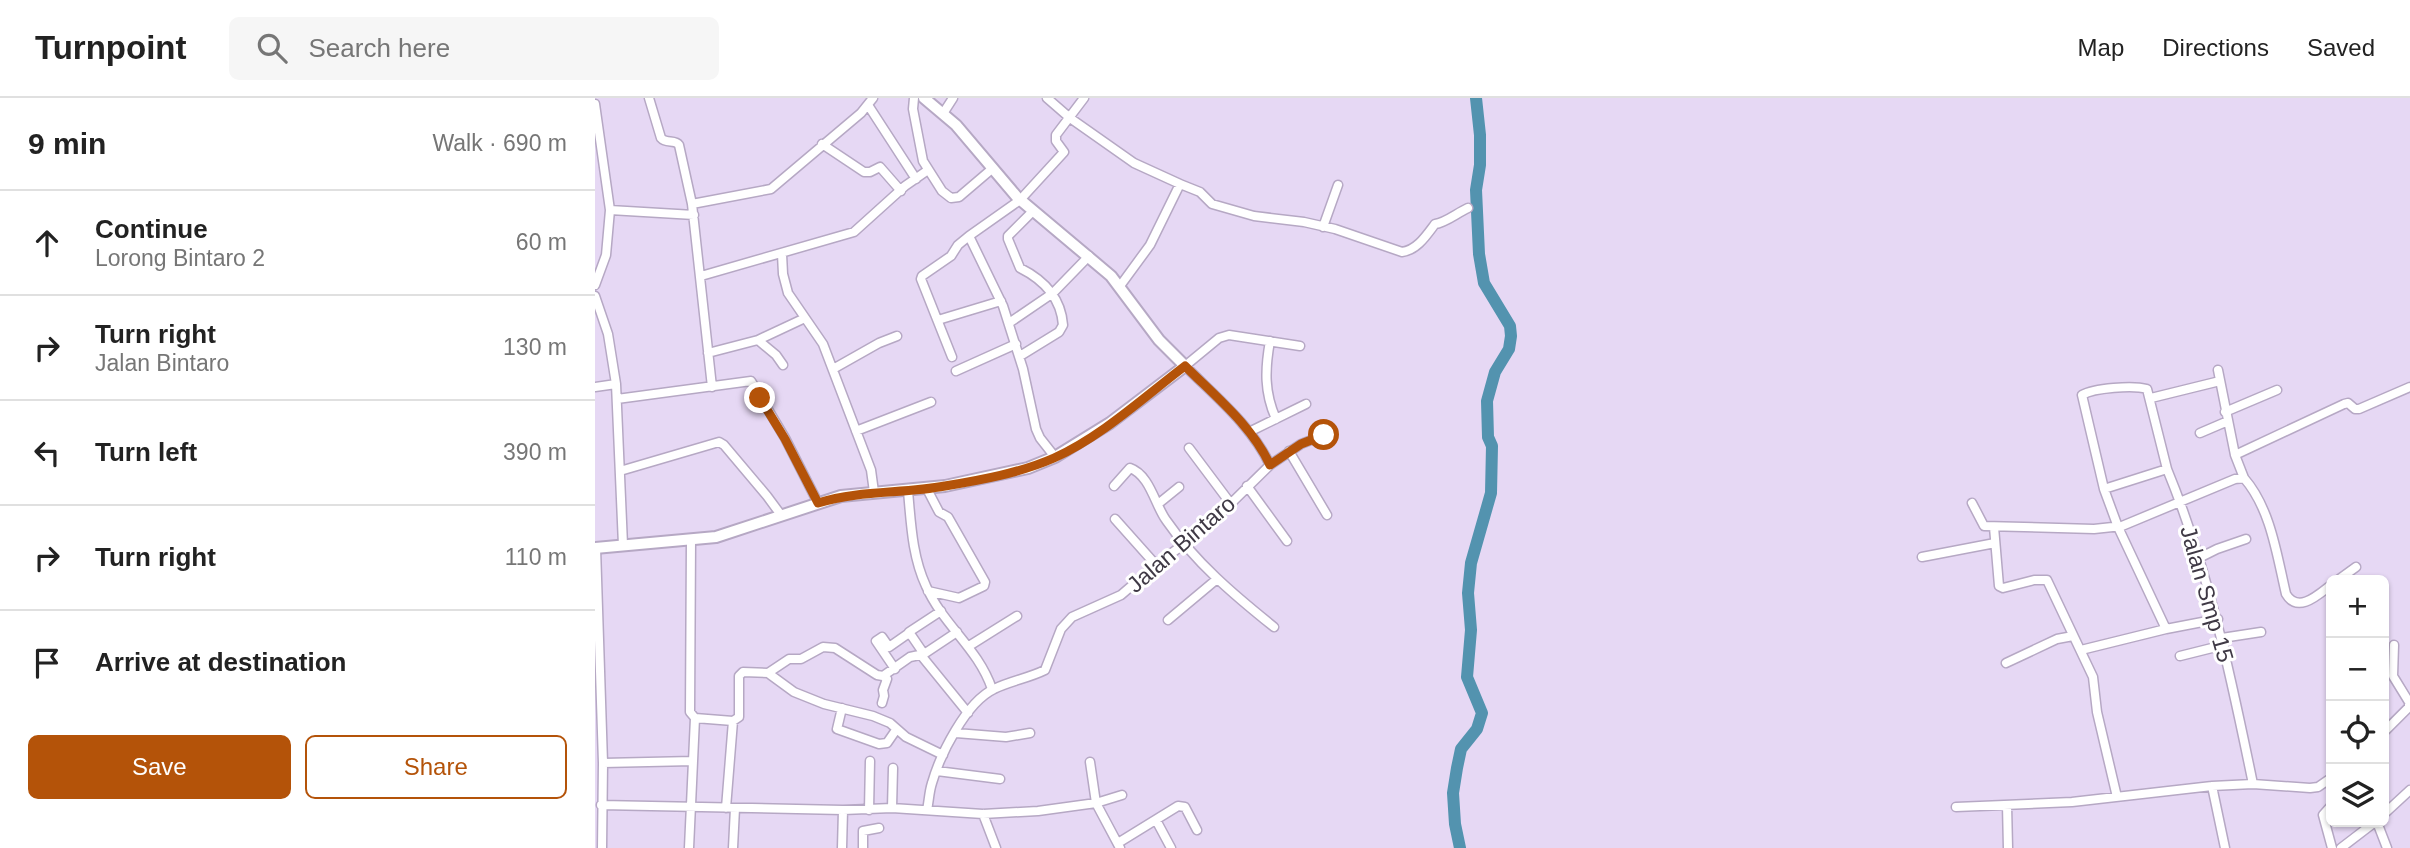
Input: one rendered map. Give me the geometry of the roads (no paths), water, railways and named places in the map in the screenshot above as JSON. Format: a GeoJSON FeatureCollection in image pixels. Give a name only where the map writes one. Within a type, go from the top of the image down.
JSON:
{"type":"FeatureCollection","features":[{"type":"Feature","properties":{"kind":"street"},"geometry":{"type":"LineString","coordinates":[[649,98],[661,138],[679,145],[692,204],[712,387]]}},
{"type":"Feature","properties":{"kind":"street"},"geometry":{"type":"LineString","coordinates":[[914,98],[913,108],[920,150],[927,170],[942,191],[954,198],[993,168]]}},
{"type":"Feature","properties":{"kind":"street"},"geometry":{"type":"LineString","coordinates":[[924,98],[944,112],[1020,200],[1089,256],[1120,286],[1159,340],[1249,432],[1270,465]]}},
{"type":"Feature","properties":{"kind":"street"},"geometry":{"type":"LineString","coordinates":[[944,112],[953,98]]}},
{"type":"Feature","properties":{"kind":"street"},"geometry":{"type":"LineString","coordinates":[[1047,98],[1070,118],[1134,163],[1200,192],[1212,204],[1220,207],[1263,218],[1304,222],[1402,252],[1409,251],[1425,238],[1435,224],[1468,208]]}},
{"type":"Feature","properties":{"kind":"street"},"geometry":{"type":"LineString","coordinates":[[952,357],[921,277],[950,258],[957,245],[1020,200],[1064,152],[1056,137],[1084,98]]}},
{"type":"Feature","properties":{"kind":"street"},"geometry":{"type":"LineString","coordinates":[[692,204],[771,189],[861,113],[871,101],[916,179]]}},
{"type":"Feature","properties":{"kind":"street"},"geometry":{"type":"LineString","coordinates":[[595,104],[610,210],[606,255],[595,285]]}},
{"type":"Feature","properties":{"kind":"street"},"geometry":{"type":"LineString","coordinates":[[823,144],[864,172],[880,167],[901,191]]}},
{"type":"Feature","properties":{"kind":"street"},"geometry":{"type":"LineString","coordinates":[[701,276],[854,232],[927,170]]}},
{"type":"Feature","properties":{"kind":"street"},"geometry":{"type":"LineString","coordinates":[[1120,286],[1150,245],[1180,184]]}},
{"type":"Feature","properties":{"kind":"street"},"geometry":{"type":"LineString","coordinates":[[1323,227],[1338,185]]}},
{"type":"Feature","properties":{"kind":"street"},"geometry":{"type":"LineString","coordinates":[[610,210],[694,215]]}},
{"type":"Feature","properties":{"kind":"street"},"geometry":{"type":"LineString","coordinates":[[1020,356],[1062,328],[1063,321],[1053,293],[1038,279],[1020,268],[1008,238],[1033,211]]}},
{"type":"Feature","properties":{"kind":"street"},"geometry":{"type":"LineString","coordinates":[[969,236],[1009,323],[1020,356],[1036,429],[1055,457]]}},
{"type":"Feature","properties":{"kind":"street"},"geometry":{"type":"LineString","coordinates":[[782,254],[787,293],[823,344],[871,470],[874,492]]}},
{"type":"Feature","properties":{"kind":"street"},"geometry":{"type":"LineString","coordinates":[[1009,323],[1053,293],[1089,256]]}},
{"type":"Feature","properties":{"kind":"street"},"geometry":{"type":"LineString","coordinates":[[595,296],[608,334],[616,384],[623,545]]}},
{"type":"Feature","properties":{"kind":"street"},"geometry":{"type":"LineString","coordinates":[[937,320],[1001,301]]}},
{"type":"Feature","properties":{"kind":"street"},"geometry":{"type":"LineString","coordinates":[[708,353],[758,340],[805,318]]}},
{"type":"Feature","properties":{"kind":"street"},"geometry":{"type":"LineString","coordinates":[[602,848],[598,833],[603,763],[596,548],[730,534],[841,496],[927,489],[1028,468],[1055,457],[1111,424],[1223,336],[1237,334],[1300,346]]}},
{"type":"Feature","properties":{"kind":"street"},"geometry":{"type":"LineString","coordinates":[[833,369],[897,336]]}},
{"type":"Feature","properties":{"kind":"street"},"geometry":{"type":"LineString","coordinates":[[758,340],[776,355],[783,365]]}},
{"type":"Feature","properties":{"kind":"street"},"geometry":{"type":"LineString","coordinates":[[1271,341],[1265,382],[1276,419]]}},
{"type":"Feature","properties":{"kind":"street"},"geometry":{"type":"LineString","coordinates":[[957,371],[1016,344]]}},
{"type":"Feature","properties":{"kind":"street"},"geometry":{"type":"LineString","coordinates":[[2218,370],[2235,455],[2244,478],[2258,499],[2271,533],[2286,594],[2294,603],[2301,603],[2326,588]]}},
{"type":"Feature","properties":{"kind":"street"},"geometry":{"type":"LineString","coordinates":[[617,399],[751,381],[818,503]]}},
{"type":"Feature","properties":{"kind":"street"},"geometry":{"type":"LineString","coordinates":[[2166,629],[2118,527],[2104,489],[2082,395],[2093,391],[2140,387],[2147,389],[2151,398],[2220,381]]}},
{"type":"Feature","properties":{"kind":"street"},"geometry":{"type":"LineString","coordinates":[[595,387],[616,384]]}},
{"type":"Feature","properties":{"kind":"street"},"geometry":{"type":"LineString","coordinates":[[2235,455],[2346,403],[2359,409],[2410,387]]}},
{"type":"Feature","properties":{"kind":"street"},"geometry":{"type":"LineString","coordinates":[[2225,412],[2277,390]]}},
{"type":"Feature","properties":{"kind":"street","name":"Jalan Smp 15"},"geometry":{"type":"LineString","coordinates":[[2151,398],[2167,469],[2181,502],[2218,619],[2253,784]]}},
{"type":"Feature","properties":{"kind":"street"},"geometry":{"type":"LineString","coordinates":[[856,431],[931,402]]}},
{"type":"Feature","properties":{"kind":"street"},"geometry":{"type":"LineString","coordinates":[[1249,432],[1306,404]]}},
{"type":"Feature","properties":{"kind":"street"},"geometry":{"type":"LineString","coordinates":[[2200,433],[2228,421]]}},
{"type":"Feature","properties":{"kind":"street","name":"Jalan Bintaro"},"geometry":{"type":"LineString","coordinates":[[992,689],[1045,670],[1057,637],[1066,622],[1083,611],[1121,595],[1185,545],[1270,465],[1289,451],[1324,435]]}},
{"type":"Feature","properties":{"kind":"street"},"geometry":{"type":"LineString","coordinates":[[620,471],[719,442],[781,515]]}},
{"type":"Feature","properties":{"kind":"street"},"geometry":{"type":"LineString","coordinates":[[1189,448],[1231,504]]}},
{"type":"Feature","properties":{"kind":"street"},"geometry":{"type":"LineString","coordinates":[[1289,451],[1327,515]]}},
{"type":"Feature","properties":{"kind":"street"},"geometry":{"type":"LineString","coordinates":[[1114,486],[1127,470],[1133,469],[1154,495],[1164,518],[1185,545],[1217,579],[1273,627]]}},
{"type":"Feature","properties":{"kind":"street"},"geometry":{"type":"LineString","coordinates":[[2104,489],[2167,469]]}},
{"type":"Feature","properties":{"kind":"street"},"geometry":{"type":"LineString","coordinates":[[1972,503],[1984,526],[2094,529],[2118,527],[2235,479],[2244,478]]}},
{"type":"Feature","properties":{"kind":"street"},"geometry":{"type":"LineString","coordinates":[[1247,486],[1287,541]]}},
{"type":"Feature","properties":{"kind":"street"},"geometry":{"type":"LineString","coordinates":[[1158,503],[1179,487]]}},
{"type":"Feature","properties":{"kind":"street"},"geometry":{"type":"LineString","coordinates":[[927,489],[939,512],[948,517],[985,582],[984,586],[959,598],[928,591]]}},
{"type":"Feature","properties":{"kind":"street"},"geometry":{"type":"LineString","coordinates":[[908,491],[914,552],[928,591],[986,672],[992,689],[968,713],[943,755],[932,784],[927,810]]}},
{"type":"Feature","properties":{"kind":"street"},"geometry":{"type":"LineString","coordinates":[[1115,519],[1156,565]]}},
{"type":"Feature","properties":{"kind":"street"},"geometry":{"type":"LineString","coordinates":[[1994,527],[1999,586],[2003,588],[2045,579],[2081,650],[2093,677],[2097,712],[2117,797]]}},
{"type":"Feature","properties":{"kind":"street"},"geometry":{"type":"LineString","coordinates":[[2199,558],[2246,539]]}},
{"type":"Feature","properties":{"kind":"street"},"geometry":{"type":"LineString","coordinates":[[689,848],[695,718],[689,707],[691,540]]}},
{"type":"Feature","properties":{"kind":"street"},"geometry":{"type":"LineString","coordinates":[[1922,557],[1995,543]]}},
{"type":"Feature","properties":{"kind":"street"},"geometry":{"type":"LineString","coordinates":[[2345,575],[2356,567]]}},
{"type":"Feature","properties":{"kind":"street"},"geometry":{"type":"LineString","coordinates":[[1168,620],[1217,579]]}},
{"type":"Feature","properties":{"kind":"street"},"geometry":{"type":"LineString","coordinates":[[895,669],[876,641],[882,637],[889,647],[941,611]]}},
{"type":"Feature","properties":{"kind":"street"},"geometry":{"type":"LineString","coordinates":[[969,646],[1017,616]]}},
{"type":"Feature","properties":{"kind":"street"},"geometry":{"type":"LineString","coordinates":[[2081,650],[2218,619]]}},
{"type":"Feature","properties":{"kind":"street"},"geometry":{"type":"LineString","coordinates":[[883,676],[910,657],[922,654],[957,632]]}},
{"type":"Feature","properties":{"kind":"street"},"geometry":{"type":"LineString","coordinates":[[2180,656],[2223,641],[2261,632]]}},
{"type":"Feature","properties":{"kind":"street"},"geometry":{"type":"LineString","coordinates":[[909,633],[968,713]]}},
{"type":"Feature","properties":{"kind":"street"},"geometry":{"type":"LineString","coordinates":[[2005,663],[2057,639],[2073,636]]}},
{"type":"Feature","properties":{"kind":"street"},"geometry":{"type":"LineString","coordinates":[[2389,727],[2409,707],[2409,702],[2393,676],[2394,645]]}},
{"type":"Feature","properties":{"kind":"street"},"geometry":{"type":"LineString","coordinates":[[695,718],[733,722],[739,717],[739,676],[743,672],[768,673],[789,659],[798,660],[827,647],[835,648],[887,679],[883,690],[883,703]]}},
{"type":"Feature","properties":{"kind":"street"},"geometry":{"type":"LineString","coordinates":[[768,673],[782,686],[794,692],[890,723],[906,737],[943,755]]}},
{"type":"Feature","properties":{"kind":"street"},"geometry":{"type":"LineString","coordinates":[[842,708],[837,729],[879,744],[887,743],[896,730]]}},
{"type":"Feature","properties":{"kind":"street"},"geometry":{"type":"LineString","coordinates":[[733,722],[733,848]]}},
{"type":"Feature","properties":{"kind":"street"},"geometry":{"type":"LineString","coordinates":[[956,733],[1006,737],[1030,733]]}},
{"type":"Feature","properties":{"kind":"street"},"geometry":{"type":"LineString","coordinates":[[603,763],[693,761]]}},
{"type":"Feature","properties":{"kind":"street"},"geometry":{"type":"LineString","coordinates":[[869,810],[870,761]]}},
{"type":"Feature","properties":{"kind":"street"},"geometry":{"type":"LineString","coordinates":[[1090,762],[1096,803],[1119,846],[1178,806],[1183,806],[1197,830]]}},
{"type":"Feature","properties":{"kind":"street"},"geometry":{"type":"LineString","coordinates":[[892,808],[893,768]]}},
{"type":"Feature","properties":{"kind":"street"},"geometry":{"type":"LineString","coordinates":[[937,771],[1000,779]]}},
{"type":"Feature","properties":{"kind":"street"},"geometry":{"type":"LineString","coordinates":[[1956,807],[2072,802],[2211,786],[2253,784],[2310,789],[2326,781]]}},
{"type":"Feature","properties":{"kind":"street"},"geometry":{"type":"LineString","coordinates":[[2211,786],[2225,848]]}},
{"type":"Feature","properties":{"kind":"street"},"geometry":{"type":"LineString","coordinates":[[2389,809],[2410,790]]}},
{"type":"Feature","properties":{"kind":"street"},"geometry":{"type":"LineString","coordinates":[[601,805],[843,810],[892,808],[983,814],[1038,811],[1096,803],[1122,795]]}},
{"type":"Feature","properties":{"kind":"street"},"geometry":{"type":"LineString","coordinates":[[2007,805],[2008,848]]}},
{"type":"Feature","properties":{"kind":"street"},"geometry":{"type":"LineString","coordinates":[[842,848],[843,810]]}},
{"type":"Feature","properties":{"kind":"street"},"geometry":{"type":"LineString","coordinates":[[983,814],[996,848]]}},
{"type":"Feature","properties":{"kind":"street"},"geometry":{"type":"LineString","coordinates":[[1156,820],[1171,848]]}},
{"type":"Feature","properties":{"kind":"street"},"geometry":{"type":"LineString","coordinates":[[2326,827],[2332,848]]}},
{"type":"Feature","properties":{"kind":"street"},"geometry":{"type":"LineString","coordinates":[[2341,848],[2369,827]]}},
{"type":"Feature","properties":{"kind":"street"},"geometry":{"type":"LineString","coordinates":[[2378,827],[2387,848]]}},
{"type":"Feature","properties":{"kind":"street"},"geometry":{"type":"LineString","coordinates":[[863,848],[863,831],[879,828]]}},
{"type":"Feature","properties":{"kind":"waterway"},"geometry":{"type":"LineString","coordinates":[[1460,848],[1453,793],[1457,768],[1461,749],[1477,729],[1482,713],[1467,677],[1471,630],[1468,593],[1471,563],[1491,493],[1492,446],[1488,437],[1487,401],[1495,372],[1509,349],[1511,336],[1510,326],[1484,283],[1479,254],[1476,190],[1480,165],[1480,135],[1476,98]]}}]}
